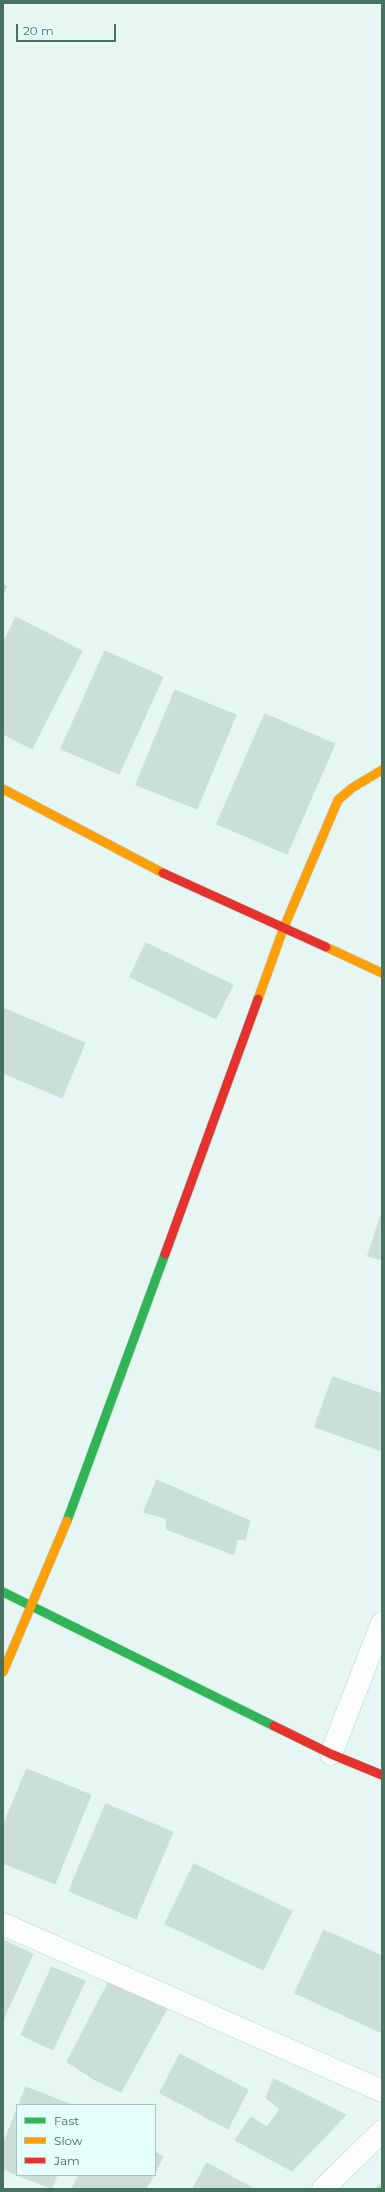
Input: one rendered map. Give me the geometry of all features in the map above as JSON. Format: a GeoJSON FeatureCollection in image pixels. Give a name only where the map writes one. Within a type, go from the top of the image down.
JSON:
{"type":"FeatureCollection","features":[{"type":"Feature","properties":{"kind":"street"},"geometry":{"type":"LineString","coordinates":[[3,1672],[72,1510],[284,927],[338,800],[352,788],[382,770]]}},
{"type":"Feature","properties":{"kind":"street"},"geometry":{"type":"LineString","coordinates":[[3,789],[166,875],[284,927],[382,973]]}},
{"type":"Feature","properties":{"kind":"street"},"geometry":{"type":"LineString","coordinates":[[3,1592],[331,1754],[382,1775]]}},
{"type":"Feature","properties":{"kind":"street"},"geometry":{"type":"LineString","coordinates":[[331,1754],[382,1623]]}},
{"type":"Feature","properties":{"kind":"street"},"geometry":{"type":"LineString","coordinates":[[3,1924],[382,2090]]}},
{"type":"Feature","properties":{"kind":"street"},"geometry":{"type":"LineString","coordinates":[[323,2189],[382,2131]]}},
{"type":"Feature","properties":{"kind":"building"},"geometry":{"type":"Polygon","coordinates":[[[3,585],[7,586],[3,595],[3,585]]]}},
{"type":"Feature","properties":{"kind":"building"},"geometry":{"type":"Polygon","coordinates":[[[16,617],[82,651],[32,749],[3,734],[3,643],[16,617]]]}},
{"type":"Feature","properties":{"kind":"building"},"geometry":{"type":"Polygon","coordinates":[[[105,651],[163,677],[119,774],[61,749],[105,651]]]}},
{"type":"Feature","properties":{"kind":"building"},"geometry":{"type":"Polygon","coordinates":[[[175,690],[236,715],[197,809],[136,785],[175,690]]]}},
{"type":"Feature","properties":{"kind":"building"},"geometry":{"type":"Polygon","coordinates":[[[265,714],[335,744],[287,854],[217,824],[265,714]]]}},
{"type":"Feature","properties":{"kind":"building"},"geometry":{"type":"Polygon","coordinates":[[[146,943],[233,985],[216,1019],[130,977],[146,943]]]}},
{"type":"Feature","properties":{"kind":"building"},"geometry":{"type":"Polygon","coordinates":[[[3,1008],[85,1043],[62,1098],[3,1073],[3,1008]]]}},
{"type":"Feature","properties":{"kind":"building"},"geometry":{"type":"Polygon","coordinates":[[[382,1212],[382,1260],[368,1256],[382,1212]]]}},
{"type":"Feature","properties":{"kind":"building"},"geometry":{"type":"Polygon","coordinates":[[[333,1377],[382,1394],[382,1451],[315,1427],[333,1377]]]}},
{"type":"Feature","properties":{"kind":"building"},"geometry":{"type":"Polygon","coordinates":[[[157,1480],[250,1521],[245,1540],[237,1539],[234,1555],[166,1529],[167,1519],[144,1512],[157,1480]]]}},
{"type":"Feature","properties":{"kind":"building"},"geometry":{"type":"Polygon","coordinates":[[[27,1769],[91,1795],[55,1884],[3,1863],[3,1826],[27,1769]]]}},
{"type":"Feature","properties":{"kind":"building"},"geometry":{"type":"Polygon","coordinates":[[[106,1804],[173,1832],[136,1919],[69,1891],[106,1804]]]}},
{"type":"Feature","properties":{"kind":"building"},"geometry":{"type":"Polygon","coordinates":[[[194,1864],[292,1911],[263,1970],[165,1924],[194,1864]]]}},
{"type":"Feature","properties":{"kind":"building"},"geometry":{"type":"Polygon","coordinates":[[[324,1930],[382,1956],[382,2033],[295,1993],[324,1930]]]}},
{"type":"Feature","properties":{"kind":"building"},"geometry":{"type":"Polygon","coordinates":[[[3,1940],[33,1954],[3,2020],[3,1940]]]}},
{"type":"Feature","properties":{"kind":"building"},"geometry":{"type":"Polygon","coordinates":[[[52,1967],[85,1981],[53,2050],[21,2035],[52,1967]]]}},
{"type":"Feature","properties":{"kind":"building"},"geometry":{"type":"Polygon","coordinates":[[[109,1982],[169,2005],[121,2092],[95,2080],[67,2062],[109,1982]]]}},
{"type":"Feature","properties":{"kind":"building"},"geometry":{"type":"Polygon","coordinates":[[[180,2054],[248,2090],[228,2129],[160,2093],[180,2054]]]}},
{"type":"Feature","properties":{"kind":"building"},"geometry":{"type":"Polygon","coordinates":[[[274,2079],[346,2115],[292,2171],[235,2140],[251,2117],[267,2127],[280,2109],[266,2098],[274,2079]]]}},
{"type":"Feature","properties":{"kind":"building"},"geometry":{"type":"Polygon","coordinates":[[[26,2087],[69,2104],[19,2104],[26,2087]]]}},
{"type":"Feature","properties":{"kind":"building"},"geometry":{"type":"Polygon","coordinates":[[[16,2112],[16,2175],[3,2169],[3,2145],[16,2112]]]}},
{"type":"Feature","properties":{"kind":"building"},"geometry":{"type":"Polygon","coordinates":[[[156,2153],[163,2157],[156,2171],[156,2153]]]}},
{"type":"Feature","properties":{"kind":"building"},"geometry":{"type":"Polygon","coordinates":[[[207,2163],[254,2189],[193,2189],[207,2163]]]}},
{"type":"Feature","properties":{"kind":"building"},"geometry":{"type":"Polygon","coordinates":[[[20,2176],[57,2176],[52,2188],[20,2176]]]}},
{"type":"Feature","properties":{"kind":"building"},"geometry":{"type":"Polygon","coordinates":[[[78,2176],[153,2176],[146,2189],[72,2189],[78,2176]]]}},
{"type":"Feature","properties":{"kind":"building"},"geometry":{"type":"Polygon","coordinates":[[[382,2183],[382,2189],[375,2189],[382,2183]]]}},
{"type":"Feature","properties":{"kind":"traffic: fast"},"geometry":{"type":"LineString","coordinates":[[67,1521],[165,1254]]}},
{"type":"Feature","properties":{"kind":"traffic: fast"},"geometry":{"type":"LineString","coordinates":[[3,1592],[274,1726]]}},
{"type":"Feature","properties":{"kind":"traffic: slow"},"geometry":{"type":"LineString","coordinates":[[258,999],[284,927],[338,800],[352,788],[382,770]]}},
{"type":"Feature","properties":{"kind":"traffic: slow"},"geometry":{"type":"LineString","coordinates":[[3,789],[163,873]]}},
{"type":"Feature","properties":{"kind":"traffic: slow"},"geometry":{"type":"LineString","coordinates":[[326,947],[382,973]]}},
{"type":"Feature","properties":{"kind":"traffic: slow"},"geometry":{"type":"LineString","coordinates":[[3,1672],[67,1521]]}},
{"type":"Feature","properties":{"kind":"traffic: jam"},"geometry":{"type":"LineString","coordinates":[[163,873],[326,947]]}},
{"type":"Feature","properties":{"kind":"traffic: jam"},"geometry":{"type":"LineString","coordinates":[[165,1254],[258,999]]}},
{"type":"Feature","properties":{"kind":"traffic: jam"},"geometry":{"type":"LineString","coordinates":[[274,1726],[331,1754],[382,1775]]}}]}
